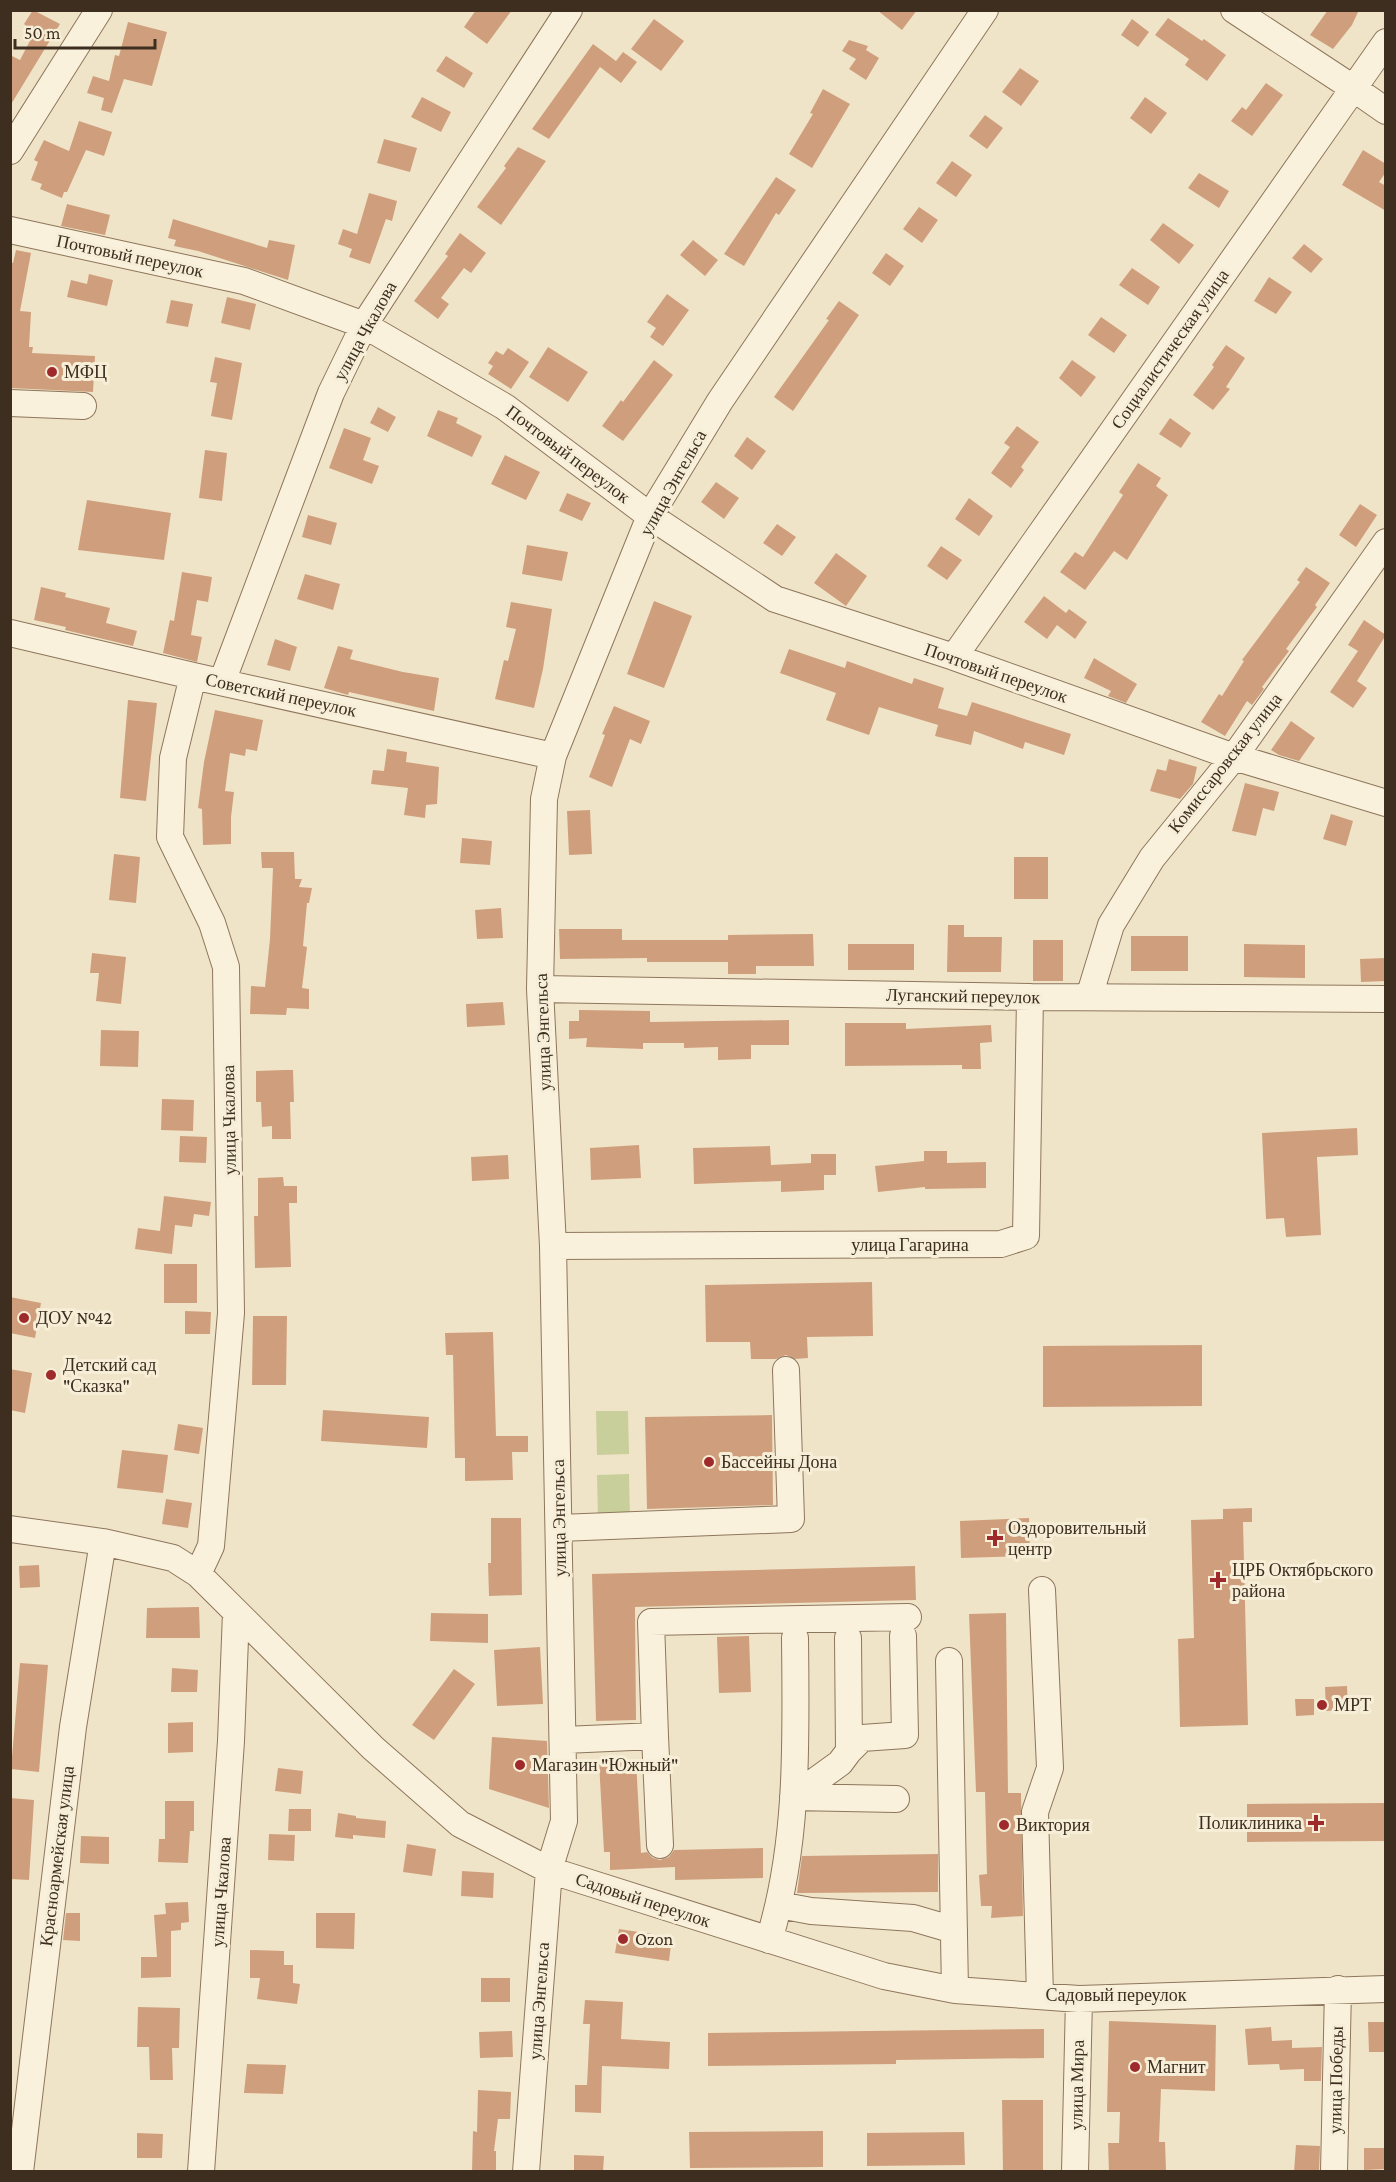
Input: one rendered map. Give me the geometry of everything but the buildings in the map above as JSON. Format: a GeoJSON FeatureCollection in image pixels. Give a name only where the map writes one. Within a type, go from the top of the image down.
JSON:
{"type":"FeatureCollection","features":[{"type":"Feature","properties":{"kind":"street"},"geometry":{"type":"LineString","coordinates":[[10,151],[99,10]]}},
{"type":"Feature","properties":{"kind":"street","name":"улица Чкалова"},"geometry":{"type":"LineString","coordinates":[[222,682],[331,393],[364,325],[569,10]]}},
{"type":"Feature","properties":{"kind":"street","name":"улица Энгельса"},"geometry":{"type":"LineString","coordinates":[[526,2172],[549,1870],[564,1821],[553,1246],[540,988],[544,799],[553,756],[650,516],[720,401],[986,10]]}},
{"type":"Feature","properties":{"kind":"street"},"geometry":{"type":"LineString","coordinates":[[1234,10],[1386,111]]}},
{"type":"Feature","properties":{"kind":"street","name":"Социалистическая улица"},"geometry":{"type":"LineString","coordinates":[[954,657],[1386,42]]}},
{"type":"Feature","properties":{"kind":"street","name":"Почтовый переулок"},"geometry":{"type":"LineString","coordinates":[[10,230],[244,281],[364,325],[505,407],[650,516],[775,599],[954,657],[1234,757],[1386,803]]}},
{"type":"Feature","properties":{"kind":"street"},"geometry":{"type":"LineString","coordinates":[[10,403],[83,406]]}},
{"type":"Feature","properties":{"kind":"street","name":"Комиссаровская улица"},"geometry":{"type":"LineString","coordinates":[[1089,997],[1111,925],[1152,858],[1234,757],[1386,542]]}},
{"type":"Feature","properties":{"kind":"street","name":"Советский переулок"},"geometry":{"type":"LineString","coordinates":[[10,633],[553,756]]}},
{"type":"Feature","properties":{"kind":"street","name":"улица Чкалова"},"geometry":{"type":"LineString","coordinates":[[193,676],[173,758],[170,837],[212,923],[226,967],[231,1313],[211,1546],[198,1574]]}},
{"type":"Feature","properties":{"kind":"street","name":"Луганский переулок"},"geometry":{"type":"LineString","coordinates":[[540,988],[1029,997],[1386,999]]}},
{"type":"Feature","properties":{"kind":"street","name":"улица Гагарина"},"geometry":{"type":"LineString","coordinates":[[553,1246],[1001,1244],[1026,1236],[1029,997]]}},
{"type":"Feature","properties":{"kind":"street"},"geometry":{"type":"LineString","coordinates":[[559,1528],[791,1519],[786,1370]]}},
{"type":"Feature","properties":{"kind":"street","name":"Садовый переулок"},"geometry":{"type":"LineString","coordinates":[[10,1529],[103,1542],[173,1558],[198,1574],[374,1748],[460,1824],[549,1870],[884,1976],[955,1990],[1079,1999],[1386,1989]]}},
{"type":"Feature","properties":{"kind":"street","name":"Красноармейская улица"},"geometry":{"type":"LineString","coordinates":[[20,2172],[73,1727],[103,1542]]}},
{"type":"Feature","properties":{"kind":"street"},"geometry":{"type":"LineString","coordinates":[[1040,1996],[1035,1812],[1050,1768],[1042,1590]]}},
{"type":"Feature","properties":{"kind":"street","name":"улица Чкалова"},"geometry":{"type":"LineString","coordinates":[[201,2172],[231,1741],[236,1613]]}},
{"type":"Feature","properties":{"kind":"street"},"geometry":{"type":"LineString","coordinates":[[660,1845],[651,1622],[906,1626],[904,1735],[862,1738],[840,1763],[793,1797]]}},
{"type":"Feature","properties":{"kind":"street"},"geometry":{"type":"LineString","coordinates":[[769,1940],[780,1905],[793,1797],[796,1737],[795,1638]]}},
{"type":"Feature","properties":{"kind":"street"},"geometry":{"type":"LineString","coordinates":[[848,1638],[849,1751]]}},
{"type":"Feature","properties":{"kind":"street"},"geometry":{"type":"LineString","coordinates":[[949,1660],[955,1990]]}},
{"type":"Feature","properties":{"kind":"street"},"geometry":{"type":"LineString","coordinates":[[564,1740],[655,1736]]}},
{"type":"Feature","properties":{"kind":"street"},"geometry":{"type":"LineString","coordinates":[[793,1797],[896,1799]]}},
{"type":"Feature","properties":{"kind":"street"},"geometry":{"type":"LineString","coordinates":[[780,1905],[811,1911],[913,1918],[954,1930]]}},
{"type":"Feature","properties":{"kind":"street","name":"улица Победы"},"geometry":{"type":"LineString","coordinates":[[1334,2172],[1338,1989]]}},
{"type":"Feature","properties":{"kind":"street","name":"улица Мира"},"geometry":{"type":"LineString","coordinates":[[1075,2172],[1079,1999]]}},
{"type":"Feature","properties":{"kind":"green space"},"geometry":{"type":"Polygon","coordinates":[[[596,1411],[628,1411],[629,1454],[597,1455],[596,1411]]]}},
{"type":"Feature","properties":{"kind":"green space"},"geometry":{"type":"Polygon","coordinates":[[[629,1474],[630,1518],[598,1518],[597,1475],[629,1474]]]}},
{"type":"Feature","properties":{"kind":"place","name":"МФЦ"},"geometry":{"type":"Point","coordinates":[52,372]}},
{"type":"Feature","properties":{"kind":"place","name":"ДОУ №42"},"geometry":{"type":"Point","coordinates":[24,1318]}},
{"type":"Feature","properties":{"kind":"place","name":"Детский сад \"Сказка\""},"geometry":{"type":"Point","coordinates":[51,1375]}},
{"type":"Feature","properties":{"kind":"place","name":"Бассейны Дона"},"geometry":{"type":"Point","coordinates":[709,1462]}},
{"type":"Feature","properties":{"kind":"place","name":"Оздоровительный центр"},"geometry":{"type":"Point","coordinates":[995,1538]}},
{"type":"Feature","properties":{"kind":"place","name":"ЦРБ Октябрьского района"},"geometry":{"type":"Point","coordinates":[1218,1580]}},
{"type":"Feature","properties":{"kind":"place","name":"МРТ"},"geometry":{"type":"Point","coordinates":[1322,1705]}},
{"type":"Feature","properties":{"kind":"place","name":"Магазин \"Южный\""},"geometry":{"type":"Point","coordinates":[520,1765]}},
{"type":"Feature","properties":{"kind":"place","name":"Поликлиника"},"geometry":{"type":"Point","coordinates":[1316,1823]}},
{"type":"Feature","properties":{"kind":"place","name":"Виктория"},"geometry":{"type":"Point","coordinates":[1004,1825]}},
{"type":"Feature","properties":{"kind":"place","name":"Ozon"},"geometry":{"type":"Point","coordinates":[623,1939]}},
{"type":"Feature","properties":{"kind":"place","name":"Магнит"},"geometry":{"type":"Point","coordinates":[1135,2067]}}]}
